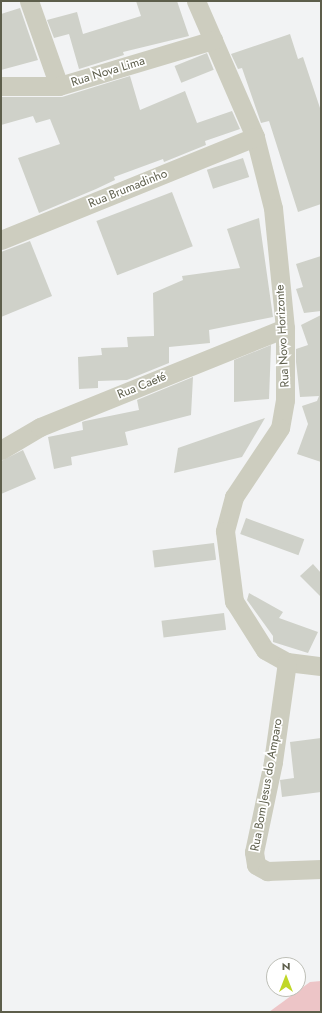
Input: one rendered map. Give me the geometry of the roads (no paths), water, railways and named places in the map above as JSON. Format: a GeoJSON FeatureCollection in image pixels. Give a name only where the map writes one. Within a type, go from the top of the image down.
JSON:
{"type":"FeatureCollection","features":[{"type":"Feature","properties":{"kind":"street"},"geometry":{"type":"LineString","coordinates":[[29,1],[59,86]]}},
{"type":"Feature","properties":{"kind":"street","name":"Rua Novo Horizonte"},"geometry":{"type":"LineString","coordinates":[[196,1],[255,137],[273,208],[285,328],[285,400],[280,428],[234,497],[225,532],[234,601],[265,650],[287,662],[320,665]]}},
{"type":"Feature","properties":{"kind":"street","name":"Rua Nova Lima"},"geometry":{"type":"LineString","coordinates":[[1,86],[59,86],[213,40]]}},
{"type":"Feature","properties":{"kind":"street","name":"Rua Brumadinho"},"geometry":{"type":"LineString","coordinates":[[1,240],[255,137]]}},
{"type":"Feature","properties":{"kind":"street","name":"Rua Caeté"},"geometry":{"type":"LineString","coordinates":[[1,450],[40,427],[285,328]]}},
{"type":"Feature","properties":{"kind":"street","name":"Rua Bom Jesus do Amparo"},"geometry":{"type":"LineString","coordinates":[[287,662],[273,762],[254,852],[256,865],[266,871],[321,869]]}}]}
